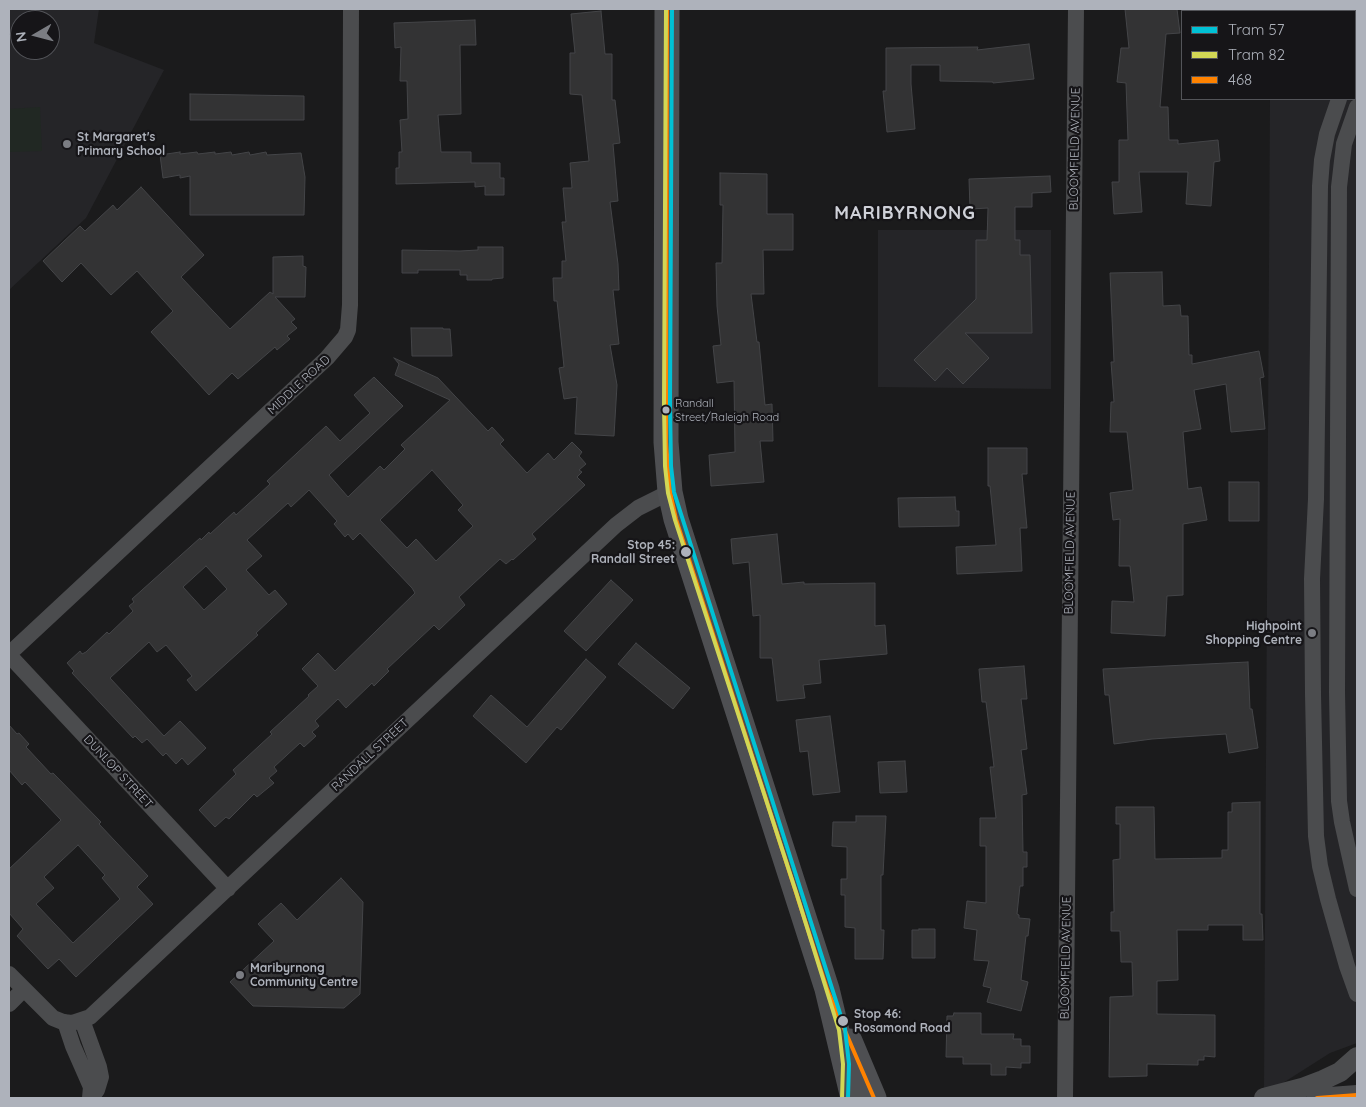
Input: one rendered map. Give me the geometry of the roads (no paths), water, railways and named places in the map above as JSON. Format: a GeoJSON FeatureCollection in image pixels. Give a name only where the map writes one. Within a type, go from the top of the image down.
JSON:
{"type":"FeatureCollection","features":[{"type":"Feature","properties":{"kind":"main road"},"geometry":{"type":"LineString","coordinates":[[667,9],[666,442],[670,492],[676,519],[827,988],[852,1098]]}},
{"type":"Feature","properties":{"kind":"main road"},"geometry":{"type":"LineString","coordinates":[[827,988],[874,1098]]}},
{"type":"Feature","properties":{"kind":"street","name":"MIDDLE ROAD"},"geometry":{"type":"LineString","coordinates":[[9,655],[320,364],[345,337],[348,330],[350,305],[351,9]]}},
{"type":"Feature","properties":{"kind":"street","name":"BLOOMFIELD AVENUE"},"geometry":{"type":"LineString","coordinates":[[1065,1098],[1076,9]]}},
{"type":"Feature","properties":{"kind":"street"},"geometry":{"type":"LineString","coordinates":[[1339,100],[1327,134],[1320,186],[1316,508],[1312,588],[1312,694],[1316,836],[1320,866],[1347,966],[1357,994]]}},
{"type":"Feature","properties":{"kind":"street"},"geometry":{"type":"LineString","coordinates":[[1357,107],[1344,144],[1339,187],[1337,692],[1339,801],[1357,889]]}},
{"type":"Feature","properties":{"kind":"street","name":"RANDALL STREET"},"geometry":{"type":"LineString","coordinates":[[74,1022],[99,1010],[616,525],[638,508],[670,492]]}},
{"type":"Feature","properties":{"kind":"street","name":"DUNLOP STREET"},"geometry":{"type":"LineString","coordinates":[[9,655],[228,889]]}},
{"type":"Feature","properties":{"kind":"street"},"geometry":{"type":"LineString","coordinates":[[9,974],[53,1018],[74,1022],[99,1067],[101,1077],[97,1090],[91,1098]]}},
{"type":"Feature","properties":{"kind":"street"},"geometry":{"type":"LineString","coordinates":[[9,1004],[24,990]]}},
{"type":"Feature","properties":{"kind":"street"},"geometry":{"type":"LineString","coordinates":[[1264,1098],[1302,1088],[1323,1080],[1340,1072],[1357,1057]]}},
{"type":"Feature","properties":{"kind":"street"},"geometry":{"type":"LineString","coordinates":[[1317,1098],[1357,1094]]}},
{"type":"Feature","properties":{"kind":"tram line","name":"82"},"geometry":{"type":"LineString","coordinates":[[666,9],[664,404],[665,466],[668,493],[675,520],[839,1030],[843,1064],[842,1098]]}},
{"type":"Feature","properties":{"kind":"tram line","name":"57"},"geometry":{"type":"LineString","coordinates":[[672,9],[670,404],[671,466],[674,492],[845,1029],[849,1064],[848,1098]]}},
{"type":"Feature","properties":{"kind":"place","name":"St Margaret's Primary School"},"geometry":{"type":"Point","coordinates":[67,144]}},
{"type":"Feature","properties":{"kind":"place","name":"Randall Street/Raleigh Road"},"geometry":{"type":"Point","coordinates":[666,410]}},
{"type":"Feature","properties":{"kind":"place","name":"Stop 45: Randall Street"},"geometry":{"type":"Point","coordinates":[686,552]}},
{"type":"Feature","properties":{"kind":"place","name":"Highpoint Shopping Centre"},"geometry":{"type":"Point","coordinates":[1312,633]}},
{"type":"Feature","properties":{"kind":"place","name":"Maribyrnong Community Centre"},"geometry":{"type":"Point","coordinates":[240,975]}},
{"type":"Feature","properties":{"kind":"place","name":"Stop 46: Rosamond Road"},"geometry":{"type":"Point","coordinates":[843,1021]}},
{"type":"Feature","properties":{"kind":"district","name":"MARIBYRNONG"},"geometry":{"type":"Point","coordinates":[905,214]}}]}
